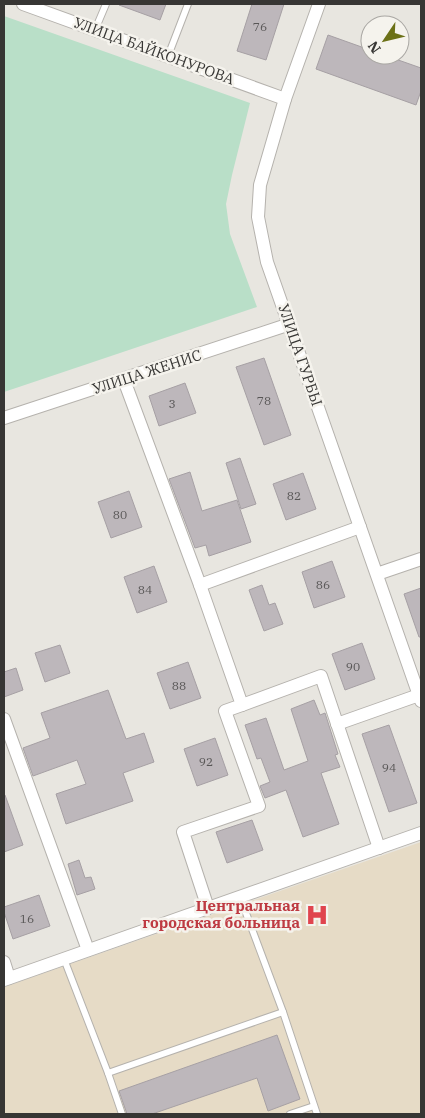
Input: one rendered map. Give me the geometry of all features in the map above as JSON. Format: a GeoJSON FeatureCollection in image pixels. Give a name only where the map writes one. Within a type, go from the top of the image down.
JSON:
{"type":"FeatureCollection","features":[{"type":"Feature","properties":{"kind":"street","name":"УЛИЦА БАЙКОНУРОВА"},"geometry":{"type":"LineString","coordinates":[[23,4],[285,98]]}},
{"type":"Feature","properties":{"kind":"street","name":"УЛИЦА ГУРБЫ"},"geometry":{"type":"LineString","coordinates":[[319,4],[285,98],[260,184],[258,217],[267,262],[420,698]]}},
{"type":"Feature","properties":{"kind":"street","name":"УЛИЦА ЖЕНИС"},"geometry":{"type":"LineString","coordinates":[[4,418],[290,324]]}},
{"type":"Feature","properties":{"kind":"street"},"geometry":{"type":"LineString","coordinates":[[124,380],[242,705]]}},
{"type":"Feature","properties":{"kind":"street"},"geometry":{"type":"LineString","coordinates":[[200,585],[360,527]]}},
{"type":"Feature","properties":{"kind":"street"},"geometry":{"type":"LineString","coordinates":[[377,574],[421,559]]}},
{"type":"Feature","properties":{"kind":"street"},"geometry":{"type":"LineString","coordinates":[[208,908],[182,832],[259,806],[225,711],[321,676],[379,848]]}},
{"type":"Feature","properties":{"kind":"street"},"geometry":{"type":"LineString","coordinates":[[337,724],[420,698]]}},
{"type":"Feature","properties":{"kind":"street"},"geometry":{"type":"LineString","coordinates":[[4,719],[88,950]]}},
{"type":"Feature","properties":{"kind":"street"},"geometry":{"type":"LineString","coordinates":[[4,962],[6,979],[421,833]]}},
{"type":"Feature","properties":{"kind":"lane"},"geometry":{"type":"LineString","coordinates":[[95,30],[106,4]]}},
{"type":"Feature","properties":{"kind":"lane"},"geometry":{"type":"LineString","coordinates":[[168,56],[188,4]]}},
{"type":"Feature","properties":{"kind":"lane"},"geometry":{"type":"LineString","coordinates":[[240,897],[283,1012],[317,1114]]}},
{"type":"Feature","properties":{"kind":"lane"},"geometry":{"type":"LineString","coordinates":[[64,959],[122,1114]]}},
{"type":"Feature","properties":{"kind":"lane"},"geometry":{"type":"LineString","coordinates":[[108,1073],[283,1012]]}},
{"type":"Feature","properties":{"kind":"lane"},"geometry":{"type":"LineString","coordinates":[[290,1114],[314,1106]]}},
{"type":"Feature","properties":{"kind":"shaded area","name":"Центральная городская больница"},"geometry":{"type":"Polygon","coordinates":[[[421,842],[421,1114],[4,1114],[4,987],[421,842]]]}},
{"type":"Feature","properties":{"kind":"green space"},"geometry":{"type":"Polygon","coordinates":[[[4,16],[250,103],[226,204],[230,234],[257,307],[4,392],[4,16]]]}},
{"type":"Feature","properties":{"kind":"building"},"geometry":{"type":"Polygon","coordinates":[[[119,4],[166,4],[160,20],[119,4]]]}},
{"type":"Feature","properties":{"kind":"building"},"geometry":{"type":"Polygon","coordinates":[[[252,4],[284,4],[266,60],[237,51],[252,4]]]}},
{"type":"Feature","properties":{"kind":"building"},"geometry":{"type":"Polygon","coordinates":[[[328,35],[360,46],[360,65],[410,64],[421,68],[421,91],[416,105],[316,69],[328,35]]]}},
{"type":"Feature","properties":{"kind":"building"},"geometry":{"type":"Polygon","coordinates":[[[264,358],[291,435],[264,445],[236,367],[264,358]]]}},
{"type":"Feature","properties":{"kind":"building"},"geometry":{"type":"Polygon","coordinates":[[[185,383],[196,413],[159,426],[149,396],[185,383]]]}},
{"type":"Feature","properties":{"kind":"building"},"geometry":{"type":"Polygon","coordinates":[[[240,458],[256,504],[241,509],[226,463],[240,458]]]}},
{"type":"Feature","properties":{"kind":"building"},"geometry":{"type":"Polygon","coordinates":[[[190,472],[202,511],[237,500],[251,542],[209,556],[206,545],[195,548],[169,479],[190,472]]]}},
{"type":"Feature","properties":{"kind":"building"},"geometry":{"type":"Polygon","coordinates":[[[303,473],[316,509],[286,520],[273,484],[303,473]]]}},
{"type":"Feature","properties":{"kind":"building"},"geometry":{"type":"Polygon","coordinates":[[[129,491],[142,527],[111,538],[98,502],[129,491]]]}},
{"type":"Feature","properties":{"kind":"building"},"geometry":{"type":"Polygon","coordinates":[[[332,561],[345,597],[314,608],[302,572],[332,561]]]}},
{"type":"Feature","properties":{"kind":"building"},"geometry":{"type":"Polygon","coordinates":[[[154,566],[167,602],[137,613],[124,577],[154,566]]]}},
{"type":"Feature","properties":{"kind":"building"},"geometry":{"type":"Polygon","coordinates":[[[262,585],[269,605],[275,603],[283,624],[264,631],[249,590],[262,585]]]}},
{"type":"Feature","properties":{"kind":"building"},"geometry":{"type":"Polygon","coordinates":[[[421,588],[421,637],[419,637],[404,594],[421,588]]]}},
{"type":"Feature","properties":{"kind":"building"},"geometry":{"type":"Polygon","coordinates":[[[362,643],[375,679],[345,690],[332,654],[362,643]]]}},
{"type":"Feature","properties":{"kind":"building"},"geometry":{"type":"Polygon","coordinates":[[[60,645],[70,673],[45,682],[35,653],[60,645]]]}},
{"type":"Feature","properties":{"kind":"building"},"geometry":{"type":"Polygon","coordinates":[[[188,662],[201,698],[170,709],[157,673],[188,662]]]}},
{"type":"Feature","properties":{"kind":"building"},"geometry":{"type":"Polygon","coordinates":[[[16,668],[23,690],[4,697],[4,672],[16,668]]]}},
{"type":"Feature","properties":{"kind":"building"},"geometry":{"type":"Polygon","coordinates":[[[108,690],[126,739],[144,733],[154,762],[123,773],[133,801],[66,824],[56,794],[86,784],[77,760],[33,776],[23,748],[50,738],[41,713],[108,690]]]}},
{"type":"Feature","properties":{"kind":"building"},"geometry":{"type":"Polygon","coordinates":[[[314,700],[320,715],[325,713],[338,754],[335,755],[340,767],[321,773],[339,824],[303,837],[286,790],[265,798],[260,786],[270,782],[261,758],[257,759],[245,725],[266,718],[284,770],[308,761],[291,709],[314,700]]]}},
{"type":"Feature","properties":{"kind":"building"},"geometry":{"type":"Polygon","coordinates":[[[389,725],[417,803],[389,812],[362,734],[389,725]]]}},
{"type":"Feature","properties":{"kind":"building"},"geometry":{"type":"Polygon","coordinates":[[[215,738],[228,775],[197,786],[184,749],[215,738]]]}},
{"type":"Feature","properties":{"kind":"building"},"geometry":{"type":"Polygon","coordinates":[[[4,795],[23,845],[4,852],[4,795]]]}},
{"type":"Feature","properties":{"kind":"building"},"geometry":{"type":"Polygon","coordinates":[[[252,820],[263,850],[227,863],[216,832],[252,820]]]}},
{"type":"Feature","properties":{"kind":"building"},"geometry":{"type":"Polygon","coordinates":[[[79,860],[85,878],[91,877],[95,889],[77,895],[68,864],[79,860]]]}},
{"type":"Feature","properties":{"kind":"building"},"geometry":{"type":"Polygon","coordinates":[[[39,895],[50,926],[13,939],[4,907],[39,895]]]}},
{"type":"Feature","properties":{"kind":"building"},"geometry":{"type":"Polygon","coordinates":[[[277,1035],[300,1099],[268,1111],[257,1078],[152,1114],[127,1114],[119,1091],[277,1035]]]}},
{"type":"Feature","properties":{"kind":"place","name":"Центральная городская больница"},"geometry":{"type":"Point","coordinates":[317,915]}}]}
